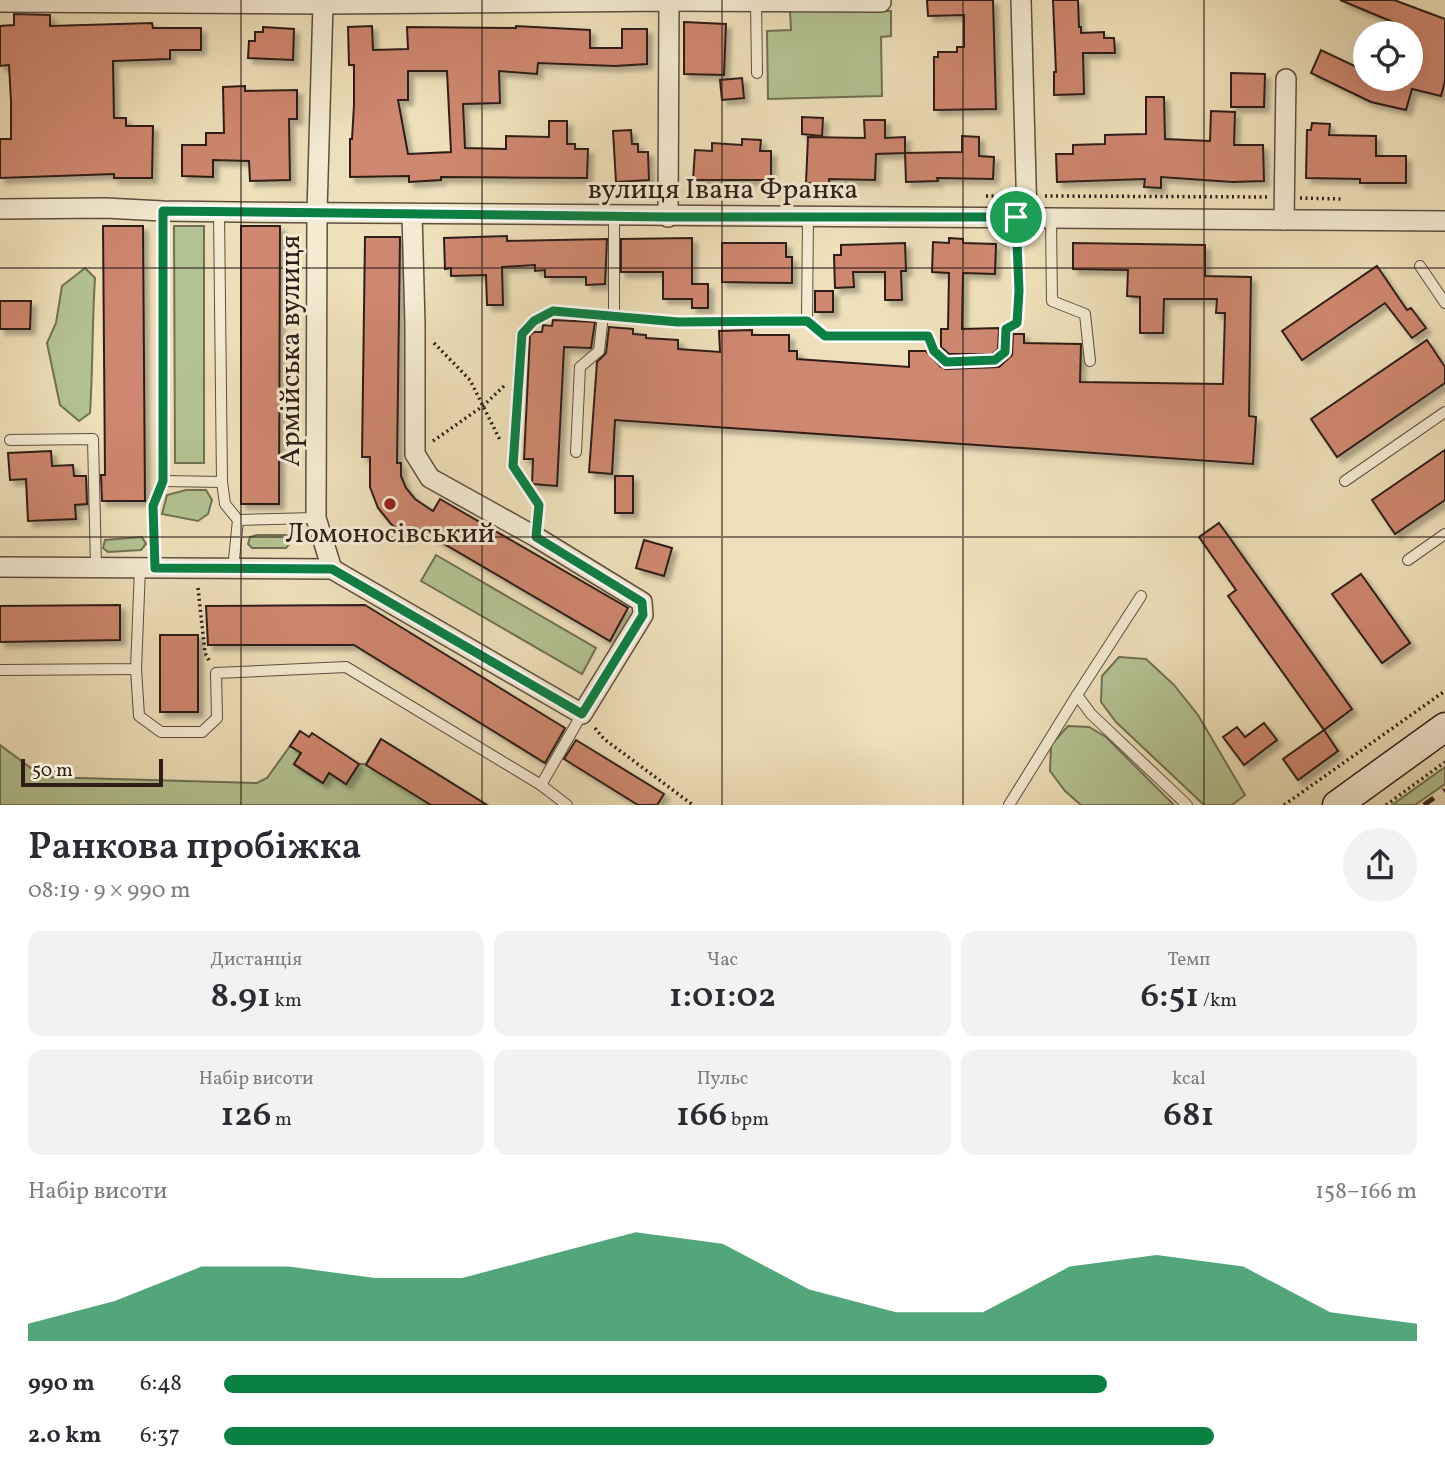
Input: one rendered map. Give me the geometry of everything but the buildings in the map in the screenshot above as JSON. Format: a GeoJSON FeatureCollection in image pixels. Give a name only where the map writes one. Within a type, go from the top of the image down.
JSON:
{"type":"FeatureCollection","features":[{"type":"Feature","properties":{"kind":"main road"},"geometry":{"type":"LineString","coordinates":[[1337,805],[1445,727]]}},
{"type":"Feature","properties":{"kind":"street"},"geometry":{"type":"LineString","coordinates":[[1021,0],[1021,217]]}},
{"type":"Feature","properties":{"kind":"street"},"geometry":{"type":"LineString","coordinates":[[668,217],[670,1]]}},
{"type":"Feature","properties":{"kind":"street"},"geometry":{"type":"LineString","coordinates":[[0,2],[881,2]]}},
{"type":"Feature","properties":{"kind":"street","name":"Армійська вулиця"},"geometry":{"type":"LineString","coordinates":[[323,4],[317,212],[316,518],[332,569]]}},
{"type":"Feature","properties":{"kind":"street"},"geometry":{"type":"LineString","coordinates":[[1284,219],[1286,79]]}},
{"type":"Feature","properties":{"kind":"street","name":"вулиця Івана Франка"},"geometry":{"type":"LineString","coordinates":[[0,209],[1445,222]]}},
{"type":"Feature","properties":{"kind":"street"},"geometry":{"type":"LineString","coordinates":[[0,567],[332,569],[582,714],[643,615],[642,602],[536,537],[430,478],[415,454],[412,214]]}},
{"type":"Feature","properties":{"kind":"lane"},"geometry":{"type":"LineString","coordinates":[[756,1],[757,73]]}},
{"type":"Feature","properties":{"kind":"lane"},"geometry":{"type":"LineString","coordinates":[[163,211],[163,481],[153,506],[136,669],[139,716],[161,732],[202,732],[217,718],[216,673],[346,667],[541,785],[567,805]]}},
{"type":"Feature","properties":{"kind":"lane"},"geometry":{"type":"LineString","coordinates":[[219,212],[222,482],[225,504],[238,520],[233,569]]}},
{"type":"Feature","properties":{"kind":"lane"},"geometry":{"type":"LineString","coordinates":[[576,452],[580,367],[599,351],[609,315],[614,216]]}},
{"type":"Feature","properties":{"kind":"lane"},"geometry":{"type":"LineString","coordinates":[[807,321],[808,216]]}},
{"type":"Feature","properties":{"kind":"lane"},"geometry":{"type":"LineString","coordinates":[[513,466],[522,334],[534,321],[553,311],[678,322],[807,321],[825,336],[928,336],[934,351],[946,362],[995,360],[1005,352],[1006,329],[1017,323],[1021,217]]}},
{"type":"Feature","properties":{"kind":"lane"},"geometry":{"type":"LineString","coordinates":[[1051,218],[1052,301],[1085,314],[1090,361]]}},
{"type":"Feature","properties":{"kind":"lane"},"geometry":{"type":"LineString","coordinates":[[1420,267],[1445,303]]}},
{"type":"Feature","properties":{"kind":"lane"},"geometry":{"type":"LineString","coordinates":[[1345,481],[1445,412]]}},
{"type":"Feature","properties":{"kind":"lane"},"geometry":{"type":"LineString","coordinates":[[10,440],[93,439],[96,567]]}},
{"type":"Feature","properties":{"kind":"lane"},"geometry":{"type":"LineString","coordinates":[[163,481],[222,482]]}},
{"type":"Feature","properties":{"kind":"lane"},"geometry":{"type":"LineString","coordinates":[[238,520],[316,518]]}},
{"type":"Feature","properties":{"kind":"lane"},"geometry":{"type":"LineString","coordinates":[[1408,560],[1445,534]]}},
{"type":"Feature","properties":{"kind":"lane"},"geometry":{"type":"LineString","coordinates":[[1009,805],[1141,596]]}},
{"type":"Feature","properties":{"kind":"lane"},"geometry":{"type":"LineString","coordinates":[[0,670],[136,669]]}},
{"type":"Feature","properties":{"kind":"lane"},"geometry":{"type":"LineString","coordinates":[[1077,695],[1091,714],[1187,805]]}},
{"type":"Feature","properties":{"kind":"lane"},"geometry":{"type":"LineString","coordinates":[[541,785],[582,714]]}},
{"type":"Feature","properties":{"kind":"path"},"geometry":{"type":"LineString","coordinates":[[415,324],[470,380],[513,466],[539,505],[536,537]]}},
{"type":"Feature","properties":{"kind":"path"},"geometry":{"type":"LineString","coordinates":[[415,454],[483,406],[519,373]]}},
{"type":"Feature","properties":{"kind":"path"},"geometry":{"type":"LineString","coordinates":[[198,582],[205,653],[216,673]]}},
{"type":"Feature","properties":{"kind":"path"},"geometry":{"type":"LineString","coordinates":[[1284,805],[1445,691]]}},
{"type":"Feature","properties":{"kind":"path"},"geometry":{"type":"LineString","coordinates":[[582,714],[604,739],[693,805]]}},
{"type":"Feature","properties":{"kind":"path"},"geometry":{"type":"LineString","coordinates":[[1386,805],[1445,762]]}},
{"type":"Feature","properties":{"kind":"green space"},"geometry":{"type":"Polygon","coordinates":[[[790,11],[891,11],[891,36],[881,37],[882,96],[768,99],[767,31],[791,30],[790,11]]]}},
{"type":"Feature","properties":{"kind":"green space"},"geometry":{"type":"Polygon","coordinates":[[[174,226],[204,226],[204,463],[175,463],[174,226]]]}},
{"type":"Feature","properties":{"kind":"green space"},"geometry":{"type":"Polygon","coordinates":[[[85,268],[95,278],[92,379],[90,413],[79,421],[60,405],[47,343],[56,323],[62,286],[85,268]]]}},
{"type":"Feature","properties":{"kind":"green space"},"geometry":{"type":"Polygon","coordinates":[[[186,490],[206,490],[212,500],[208,514],[198,521],[162,514],[167,495],[186,490]]]}},
{"type":"Feature","properties":{"kind":"green space"},"geometry":{"type":"Polygon","coordinates":[[[287,535],[291,542],[286,548],[252,548],[248,544],[250,537],[287,535]]]}},
{"type":"Feature","properties":{"kind":"green space"},"geometry":{"type":"Polygon","coordinates":[[[142,537],[146,544],[141,550],[108,552],[103,548],[105,540],[142,537]]]}},
{"type":"Feature","properties":{"kind":"green space"},"geometry":{"type":"Polygon","coordinates":[[[436,555],[596,648],[582,674],[421,581],[436,555]]]}},
{"type":"Feature","properties":{"kind":"green space"},"geometry":{"type":"Polygon","coordinates":[[[1119,657],[1146,659],[1174,685],[1198,715],[1245,795],[1232,805],[1204,805],[1116,722],[1101,702],[1102,676],[1119,657]]]}},
{"type":"Feature","properties":{"kind":"green space"},"geometry":{"type":"Polygon","coordinates":[[[1068,726],[1089,727],[1106,737],[1174,805],[1081,805],[1065,791],[1050,771],[1051,745],[1068,726]]]}},
{"type":"Feature","properties":{"kind":"green space"},"geometry":{"type":"Polygon","coordinates":[[[381,739],[487,805],[0,805],[0,745],[43,777],[257,783],[267,778],[290,746],[301,753],[294,765],[322,783],[329,773],[346,784],[359,764],[366,764],[381,739]]]}},
{"type":"Feature","properties":{"kind":"green space"},"geometry":{"type":"Polygon","coordinates":[[[1445,767],[1445,784],[1415,805],[1392,805],[1445,767]]]}},
{"type":"Feature","properties":{"kind":"railway"},"geometry":{"type":"LineString","coordinates":[[1424,805],[1445,790]]}},
{"type":"Feature","properties":{"kind":"place","name":"Ломоносівський"},"geometry":{"type":"Point","coordinates":[390,504]}},
{"type":"Feature","properties":{"kind":"route"},"geometry":{"type":"LineString","coordinates":[[163,211],[668,217],[1016,217],[1019,291],[1017,323],[1006,329],[1005,352],[995,360],[946,362],[934,351],[928,336],[825,336],[807,321],[678,322],[553,311],[534,321],[522,334],[513,466],[539,505],[536,537],[642,602],[643,615],[582,714],[332,569],[155,568],[153,506],[163,481],[163,211]]}}]}
